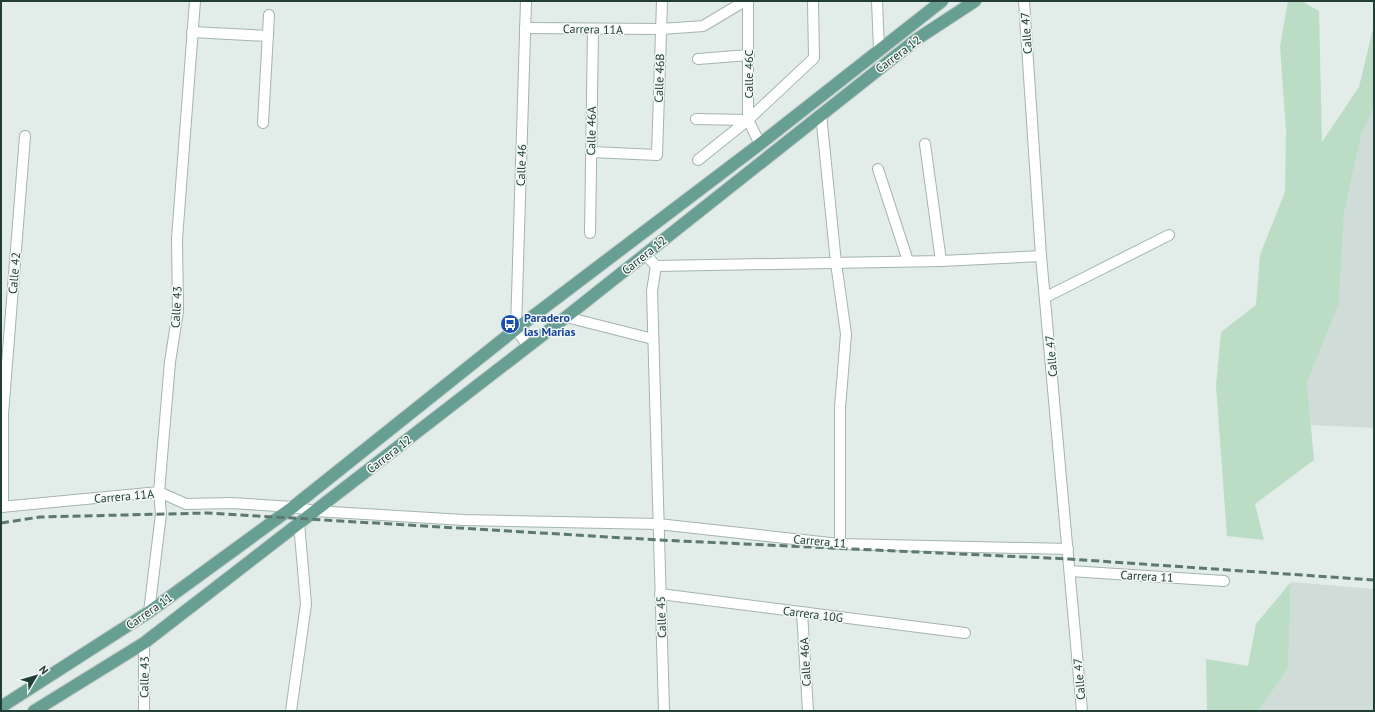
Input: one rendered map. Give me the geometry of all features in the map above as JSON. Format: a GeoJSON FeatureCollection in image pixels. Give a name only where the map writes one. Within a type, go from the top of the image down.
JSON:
{"type":"FeatureCollection","features":[{"type":"Feature","properties":{"kind":"main road","name":"Carrera 12"},"geometry":{"type":"LineString","coordinates":[[293,507],[516,329],[760,144],[878,49],[942,1]]}},
{"type":"Feature","properties":{"kind":"main road","name":"Carrera 12"},"geometry":{"type":"LineString","coordinates":[[315,511],[566,317],[917,39],[975,1]]}},
{"type":"Feature","properties":{"kind":"main road","name":"Carrera 11"},"geometry":{"type":"LineString","coordinates":[[1,707],[149,612],[293,507]]}},
{"type":"Feature","properties":{"kind":"main road","name":"Carrera 11"},"geometry":{"type":"LineString","coordinates":[[34,711],[144,643],[315,511]]}},
{"type":"Feature","properties":{"kind":"street","name":"Calle 43"},"geometry":{"type":"LineString","coordinates":[[149,612],[161,514],[159,492],[170,362],[178,311],[177,239],[195,1]]}},
{"type":"Feature","properties":{"kind":"street","name":"Calle 46"},"geometry":{"type":"LineString","coordinates":[[516,329],[526,1]]}},
{"type":"Feature","properties":{"kind":"street","name":"Calle 46B"},"geometry":{"type":"LineString","coordinates":[[591,152],[657,155],[662,1]]}},
{"type":"Feature","properties":{"kind":"street","name":"Carrera 11A"},"geometry":{"type":"LineString","coordinates":[[525,28],[661,29],[703,26],[745,1]]}},
{"type":"Feature","properties":{"kind":"street","name":"Calle 46C"},"geometry":{"type":"LineString","coordinates":[[748,1],[748,120],[760,144]]}},
{"type":"Feature","properties":{"kind":"street"},"geometry":{"type":"LineString","coordinates":[[698,160],[748,120],[814,58],[813,1]]}},
{"type":"Feature","properties":{"kind":"street"},"geometry":{"type":"LineString","coordinates":[[877,1],[878,49]]}},
{"type":"Feature","properties":{"kind":"street","name":"Calle 47"},"geometry":{"type":"LineString","coordinates":[[1024,1],[1041,256],[1046,297],[1082,711]]}},
{"type":"Feature","properties":{"kind":"street"},"geometry":{"type":"LineString","coordinates":[[262,123],[269,15]]}},
{"type":"Feature","properties":{"kind":"street","name":"Calle 46A"},"geometry":{"type":"LineString","coordinates":[[590,233],[593,29]]}},
{"type":"Feature","properties":{"kind":"street"},"geometry":{"type":"LineString","coordinates":[[192,32],[268,36]]}},
{"type":"Feature","properties":{"kind":"street"},"geometry":{"type":"LineString","coordinates":[[698,59],[749,55]]}},
{"type":"Feature","properties":{"kind":"street"},"geometry":{"type":"LineString","coordinates":[[821,114],[836,263],[846,334],[840,408],[840,544]]}},
{"type":"Feature","properties":{"kind":"street"},"geometry":{"type":"LineString","coordinates":[[696,119],[748,120]]}},
{"type":"Feature","properties":{"kind":"street","name":"Calle 42"},"geometry":{"type":"LineString","coordinates":[[2,507],[2,414],[25,136]]}},
{"type":"Feature","properties":{"kind":"street"},"geometry":{"type":"LineString","coordinates":[[925,144],[941,261]]}},
{"type":"Feature","properties":{"kind":"street"},"geometry":{"type":"LineString","coordinates":[[878,169],[908,261]]}},
{"type":"Feature","properties":{"kind":"street"},"geometry":{"type":"LineString","coordinates":[[1046,297],[1169,235]]}},
{"type":"Feature","properties":{"kind":"street"},"geometry":{"type":"LineString","coordinates":[[645,254],[656,266],[941,261],[1041,256]]}},
{"type":"Feature","properties":{"kind":"street","name":"Calle 45"},"geometry":{"type":"LineString","coordinates":[[656,266],[652,291],[664,711]]}},
{"type":"Feature","properties":{"kind":"street"},"geometry":{"type":"LineString","coordinates":[[566,317],[653,338]]}},
{"type":"Feature","properties":{"kind":"street"},"geometry":{"type":"LineString","coordinates":[[516,329],[528,346]]}},
{"type":"Feature","properties":{"kind":"street","name":"Carrera 11A"},"geometry":{"type":"LineString","coordinates":[[2,507],[159,492],[186,504],[231,503],[293,507],[315,511]]}},
{"type":"Feature","properties":{"kind":"street","name":"Carrera 11"},"geometry":{"type":"LineString","coordinates":[[315,511],[464,520],[573,521],[658,524],[840,544],[1068,549]]}},
{"type":"Feature","properties":{"kind":"street"},"geometry":{"type":"LineString","coordinates":[[291,711],[306,604],[299,523]]}},
{"type":"Feature","properties":{"kind":"street","name":"Carrera 11"},"geometry":{"type":"LineString","coordinates":[[1070,571],[1224,581]]}},
{"type":"Feature","properties":{"kind":"street","name":"Carrera 10G"},"geometry":{"type":"LineString","coordinates":[[660,594],[965,633]]}},
{"type":"Feature","properties":{"kind":"street","name":"Calle 46A"},"geometry":{"type":"LineString","coordinates":[[802,612],[808,711]]}},
{"type":"Feature","properties":{"kind":"street","name":"Calle 43"},"geometry":{"type":"LineString","coordinates":[[144,643],[144,711]]}},
{"type":"Feature","properties":{"kind":"shaded area"},"geometry":{"type":"Polygon","coordinates":[[[1374,106],[1374,428],[1311,425],[1307,383],[1339,304],[1344,214],[1361,136],[1374,106]]]}},
{"type":"Feature","properties":{"kind":"shaded area"},"geometry":{"type":"Polygon","coordinates":[[[1291,582],[1374,589],[1374,711],[1258,711],[1288,669],[1291,582]]]}},
{"type":"Feature","properties":{"kind":"green space"},"geometry":{"type":"Polygon","coordinates":[[[1288,1],[1301,1],[1319,11],[1322,142],[1359,87],[1374,25],[1374,106],[1361,136],[1344,214],[1339,304],[1307,383],[1314,460],[1255,504],[1264,540],[1227,536],[1216,386],[1221,332],[1256,305],[1260,255],[1285,192],[1286,131],[1280,46],[1288,1]]]}},
{"type":"Feature","properties":{"kind":"green space"},"geometry":{"type":"Polygon","coordinates":[[[1291,582],[1288,669],[1258,711],[1207,711],[1206,659],[1248,666],[1256,624],[1291,582]]]}},
{"type":"Feature","properties":{"kind":"railway"},"geometry":{"type":"LineString","coordinates":[[1,523],[40,517],[207,513],[659,540],[1069,559],[1374,580]]}},
{"type":"Feature","properties":{"kind":"place","name":"Paradero las Marias"},"geometry":{"type":"Point","coordinates":[510,324]}}]}
